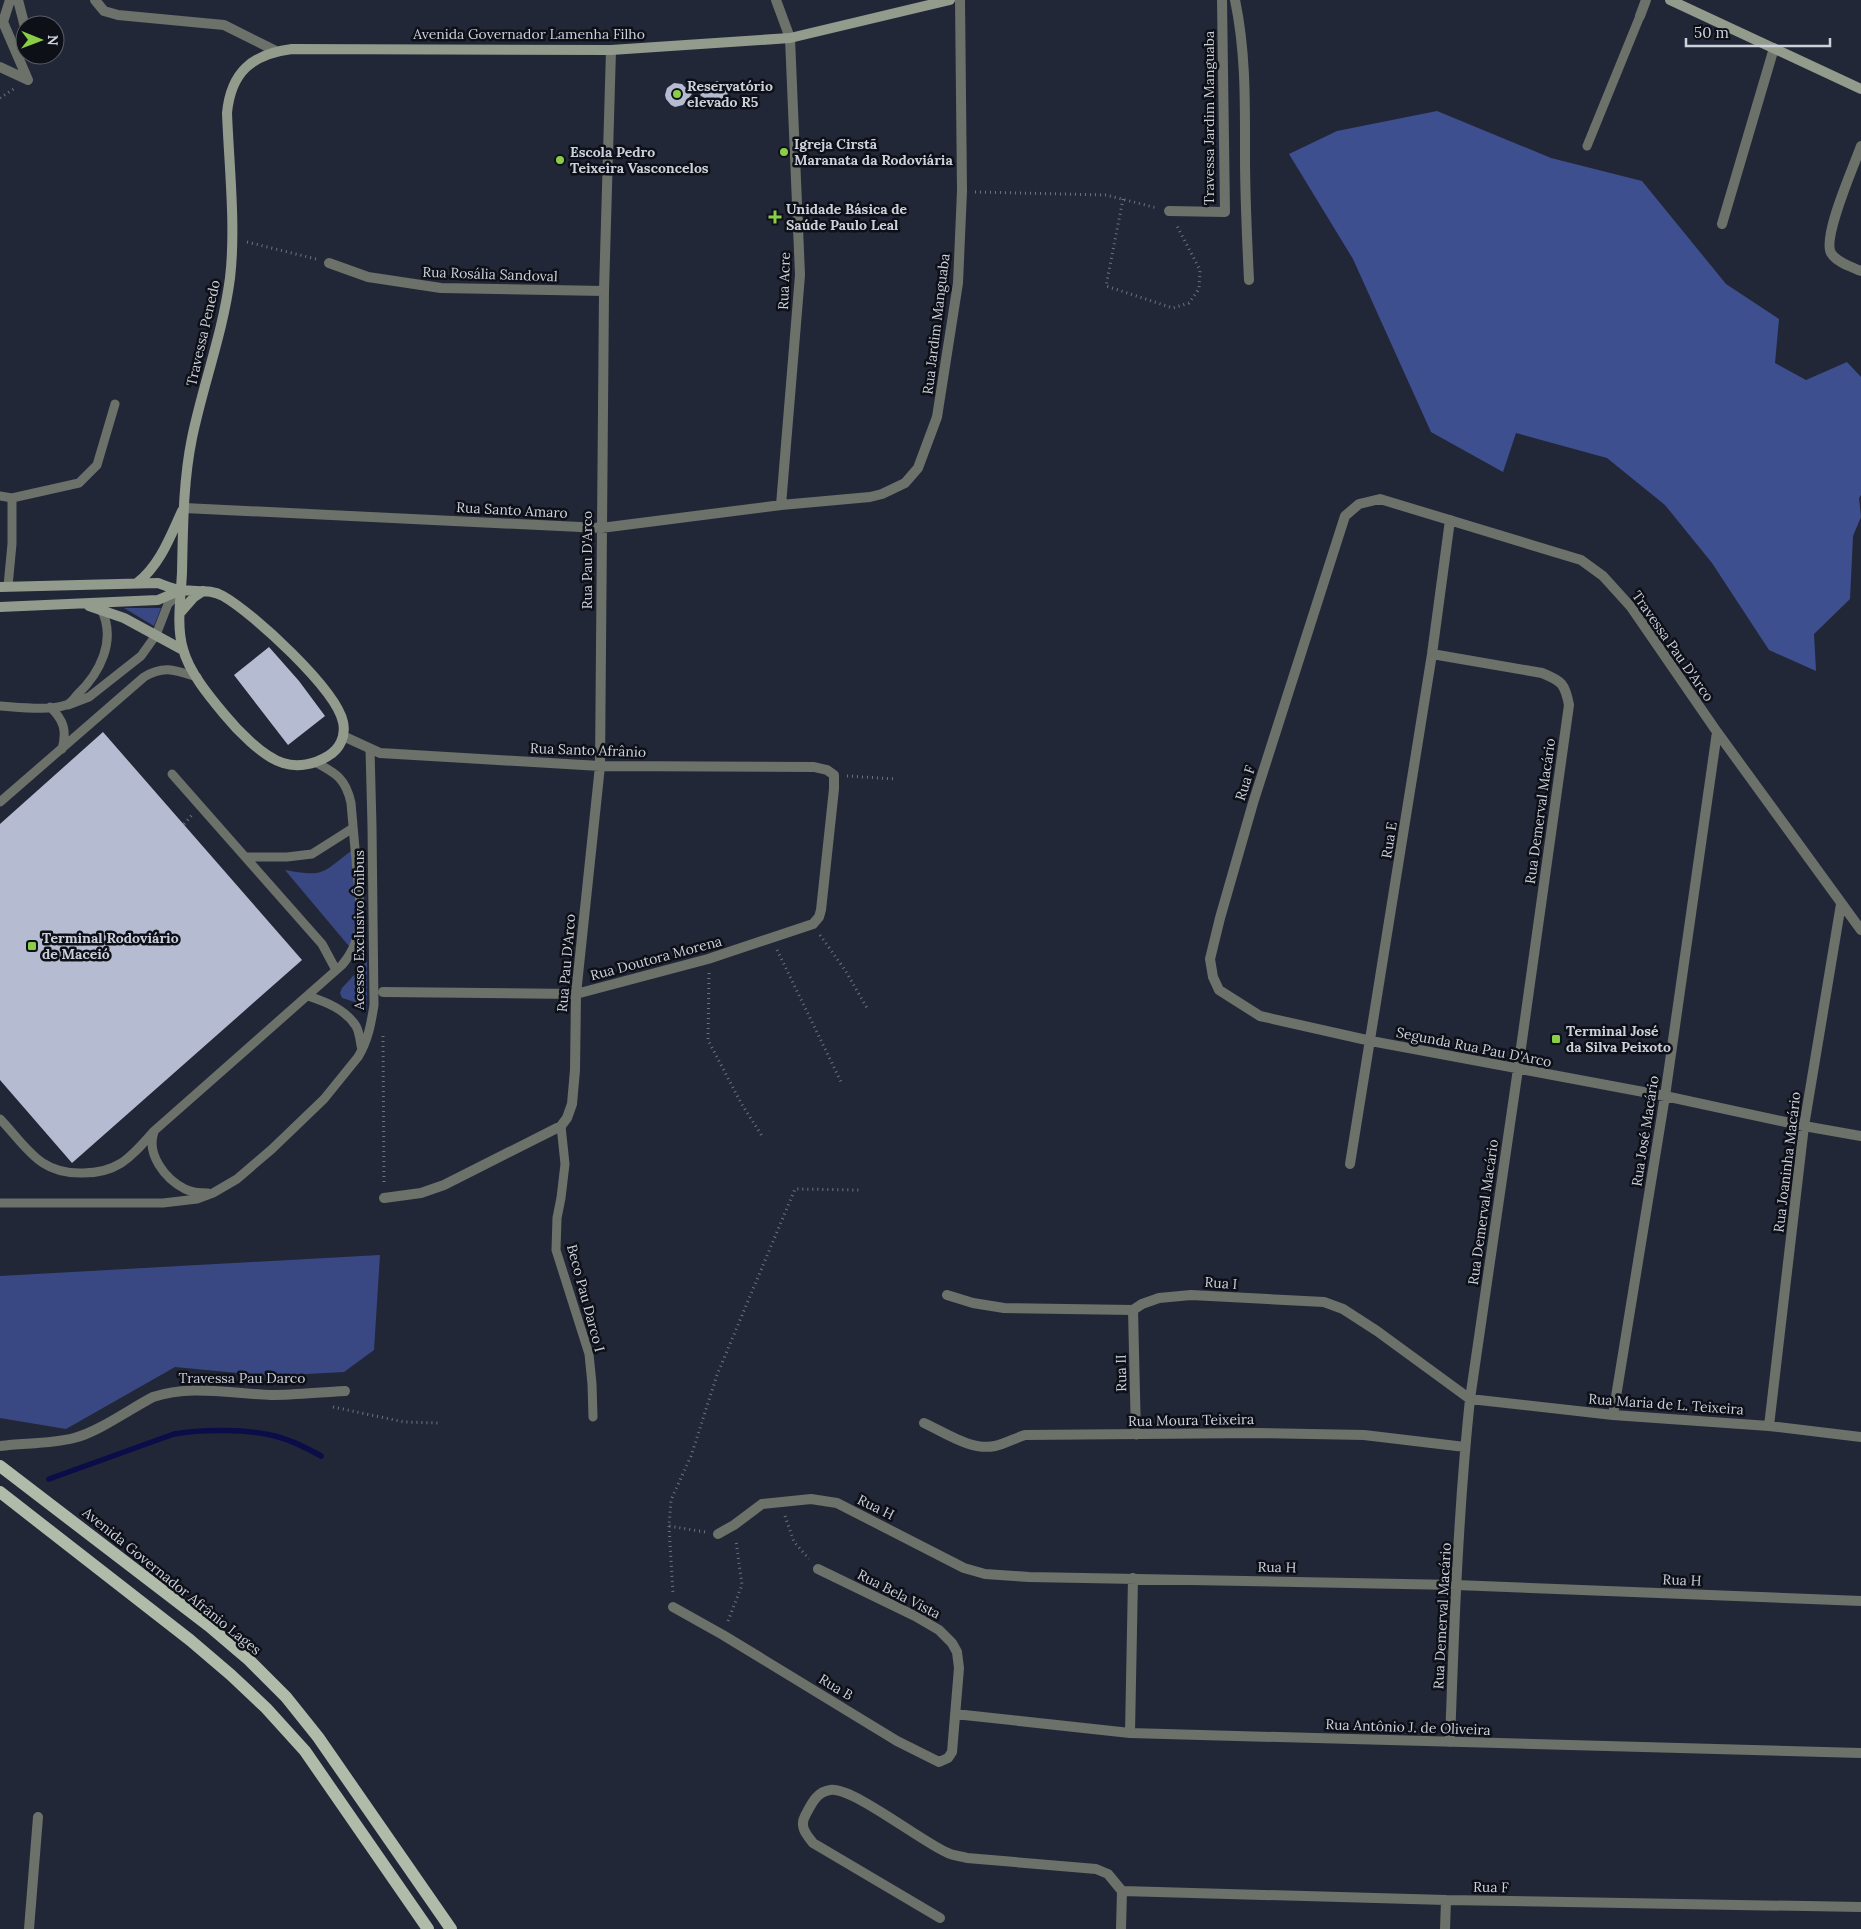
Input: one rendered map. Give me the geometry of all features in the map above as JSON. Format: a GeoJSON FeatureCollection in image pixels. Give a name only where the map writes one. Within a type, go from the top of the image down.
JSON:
{"type":"FeatureCollection","features":[{"type":"Feature","properties":{"kind":"main road","name":"Avenida Governador Afrânio Lages"},"geometry":{"type":"LineString","coordinates":[[0,1466],[208,1626],[249,1660],[286,1698],[318,1736],[451,1929]]}},
{"type":"Feature","properties":{"kind":"main road"},"geometry":{"type":"LineString","coordinates":[[0,1492],[190,1640],[266,1708],[310,1759],[428,1929]]}},
{"type":"Feature","properties":{"kind":"street"},"geometry":{"type":"LineString","coordinates":[[0,67],[28,80],[3,22],[10,0]]}},
{"type":"Feature","properties":{"kind":"street"},"geometry":{"type":"LineString","coordinates":[[18,0],[22,15]]}},
{"type":"Feature","properties":{"kind":"street"},"geometry":{"type":"LineString","coordinates":[[95,0],[118,15],[224,25],[276,51]]}},
{"type":"Feature","properties":{"kind":"street","name":"Rua Acre"},"geometry":{"type":"LineString","coordinates":[[776,0],[790,38],[800,275],[782,506]]}},
{"type":"Feature","properties":{"kind":"street","name":"Avenida Governador Lamenha Filho"},"geometry":{"type":"LineString","coordinates":[[256,59],[276,51],[292,49],[611,50],[790,38],[950,0]]}},
{"type":"Feature","properties":{"kind":"street","name":"Rua Jardim Manguaba"},"geometry":{"type":"LineString","coordinates":[[918,468],[938,417],[958,283],[962,191],[960,0]]}},
{"type":"Feature","properties":{"kind":"street","name":"Travessa Jardim Manguaba"},"geometry":{"type":"LineString","coordinates":[[1169,210],[1225,212],[1222,0]]}},
{"type":"Feature","properties":{"kind":"street"},"geometry":{"type":"LineString","coordinates":[[1235,0],[1240,25],[1245,87],[1249,280]]}},
{"type":"Feature","properties":{"kind":"street"},"geometry":{"type":"LineString","coordinates":[[1640,16],[1646,0]]}},
{"type":"Feature","properties":{"kind":"street"},"geometry":{"type":"LineString","coordinates":[[1670,0],[1861,88]]}},
{"type":"Feature","properties":{"kind":"street"},"geometry":{"type":"LineString","coordinates":[[1722,224],[1774,48]]}},
{"type":"Feature","properties":{"kind":"street","name":"Rua Pau D'Arco"},"geometry":{"type":"LineString","coordinates":[[562,1126],[572,1104],[576,994],[600,766],[600,528],[611,50]]}},
{"type":"Feature","properties":{"kind":"street","name":"Travessa Penedo"},"geometry":{"type":"LineString","coordinates":[[183,650],[180,614],[184,508],[188,462],[192,437],[225,309],[230,276],[232,239],[227,113],[233,83],[243,69],[256,59]]}},
{"type":"Feature","properties":{"kind":"street"},"geometry":{"type":"LineString","coordinates":[[1861,146],[1829,237],[1829,248],[1832,256],[1861,271]]}},
{"type":"Feature","properties":{"kind":"street","name":"Rua Rosália Sandoval"},"geometry":{"type":"LineString","coordinates":[[328,262],[368,277],[441,288],[604,291]]}},
{"type":"Feature","properties":{"kind":"street","name":"Rua Santo Amaro"},"geometry":{"type":"LineString","coordinates":[[184,508],[600,528],[870,497],[882,494],[905,483],[918,468]]}},
{"type":"Feature","properties":{"kind":"street","name":"Travessa Pau D'Arco"},"geometry":{"type":"LineString","coordinates":[[1339,540],[1346,516],[1353,508],[1369,501],[1380,499],[1581,560],[1603,576],[1631,607],[1717,732],[1861,930]]}},
{"type":"Feature","properties":{"kind":"street"},"geometry":{"type":"LineString","coordinates":[[137,583],[156,565],[184,508]]}},
{"type":"Feature","properties":{"kind":"street","name":"Rua E"},"geometry":{"type":"LineString","coordinates":[[1350,1164],[1432,654],[1450,520]]}},
{"type":"Feature","properties":{"kind":"street","name":"Rua F"},"geometry":{"type":"LineString","coordinates":[[1260,1016],[1219,990],[1213,977],[1210,959],[1253,803],[1339,540]]}},
{"type":"Feature","properties":{"kind":"street"},"geometry":{"type":"LineString","coordinates":[[4,587],[158,583],[181,590],[214,592],[223,596],[259,622],[329,694],[337,706],[343,722],[344,736],[340,746],[330,755],[315,762],[299,765],[284,764],[271,758],[234,726],[216,705],[197,677],[183,650],[124,618],[101,609],[78,604]]}},
{"type":"Feature","properties":{"kind":"street"},"geometry":{"type":"LineString","coordinates":[[0,607],[158,600],[181,590]]}},
{"type":"Feature","properties":{"kind":"street"},"geometry":{"type":"LineString","coordinates":[[180,614],[194,597],[203,591]]}},
{"type":"Feature","properties":{"kind":"street","name":"Rua Demerval Macário"},"geometry":{"type":"LineString","coordinates":[[1432,654],[1542,673],[1558,679],[1566,689],[1569,705],[1464,1447],[1450,1742]]}},
{"type":"Feature","properties":{"kind":"street","name":"Rua José Macário"},"geometry":{"type":"LineString","coordinates":[[1613,1415],[1665,1096],[1717,732]]}},
{"type":"Feature","properties":{"kind":"street","name":"Rua Santo Afrânio"},"geometry":{"type":"LineString","coordinates":[[344,736],[380,753],[600,766],[814,767],[827,770],[834,775]]}},
{"type":"Feature","properties":{"kind":"street"},"geometry":{"type":"LineString","coordinates":[[813,924],[819,917],[821,910],[834,775]]}},
{"type":"Feature","properties":{"kind":"street","name":"Rua Joaninha Macário"},"geometry":{"type":"LineString","coordinates":[[1769,1426],[1804,1126],[1842,904]]}},
{"type":"Feature","properties":{"kind":"street","name":"Rua Doutora Morena"},"geometry":{"type":"LineString","coordinates":[[383,992],[576,994],[708,960],[813,924]]}},
{"type":"Feature","properties":{"kind":"street","name":"Segunda Rua Pau D'Arco"},"geometry":{"type":"LineString","coordinates":[[1260,1016],[1371,1041],[1665,1096],[1804,1126],[1861,1136]]}},
{"type":"Feature","properties":{"kind":"street"},"geometry":{"type":"LineString","coordinates":[[384,1198],[422,1193],[444,1185],[562,1126]]}},
{"type":"Feature","properties":{"kind":"street","name":"Rua I"},"geometry":{"type":"LineString","coordinates":[[947,1295],[973,1303],[1004,1308],[1133,1310],[1142,1304],[1159,1298],[1191,1295],[1324,1302],[1343,1309],[1377,1331],[1470,1399]]}},
{"type":"Feature","properties":{"kind":"street","name":"Rua II"},"geometry":{"type":"LineString","coordinates":[[1133,1310],[1136,1435]]}},
{"type":"Feature","properties":{"kind":"street","name":"Travessa Pau Darco"},"geometry":{"type":"LineString","coordinates":[[0,1446],[54,1442],[74,1438],[92,1432],[153,1396],[163,1393],[184,1390],[274,1395],[345,1391]]}},
{"type":"Feature","properties":{"kind":"street","name":"Rua Maria de L. Teixeira"},"geometry":{"type":"LineString","coordinates":[[1470,1399],[1613,1415],[1769,1426],[1861,1437]]}},
{"type":"Feature","properties":{"kind":"street","name":"Rua Moura Teixeira"},"geometry":{"type":"LineString","coordinates":[[924,1423],[966,1443],[981,1447],[996,1446],[1025,1435],[1257,1433],[1364,1435],[1464,1447]]}},
{"type":"Feature","properties":{"kind":"street","name":"Rua H"},"geometry":{"type":"LineString","coordinates":[[718,1534],[734,1525],[762,1504],[811,1499],[837,1503],[964,1568],[985,1574],[1029,1577],[1456,1584],[1861,1602]]}},
{"type":"Feature","properties":{"kind":"street","name":"Rua Bela Vista"},"geometry":{"type":"LineString","coordinates":[[818,1569],[915,1616],[948,1637],[957,1652],[959,1668],[955,1714]]}},
{"type":"Feature","properties":{"kind":"street"},"geometry":{"type":"LineString","coordinates":[[1130,1733],[1133,1578]]}},
{"type":"Feature","properties":{"kind":"street","name":"Rua B"},"geometry":{"type":"LineString","coordinates":[[673,1607],[723,1635],[898,1741],[939,1762],[948,1758],[952,1752],[955,1714]]}},
{"type":"Feature","properties":{"kind":"street","name":"Rua Antônio J. de Oliveira"},"geometry":{"type":"LineString","coordinates":[[955,1714],[1130,1733],[1861,1753]]}},
{"type":"Feature","properties":{"kind":"street"},"geometry":{"type":"LineString","coordinates":[[940,1918],[813,1844],[803,1829],[803,1820],[816,1797],[828,1790],[836,1789],[875,1808],[949,1854],[967,1858],[1096,1869],[1108,1874],[1122,1892],[1121,1929]]}},
{"type":"Feature","properties":{"kind":"street"},"geometry":{"type":"LineString","coordinates":[[29,1929],[38,1817]]}},
{"type":"Feature","properties":{"kind":"street","name":"Rua F"},"geometry":{"type":"LineString","coordinates":[[1122,1892],[1861,1907]]}},
{"type":"Feature","properties":{"kind":"street"},"geometry":{"type":"LineString","coordinates":[[1445,1929],[1446,1900]]}},
{"type":"Feature","properties":{"kind":"lane"},"geometry":{"type":"LineString","coordinates":[[1587,146],[1640,16]]}},
{"type":"Feature","properties":{"kind":"lane"},"geometry":{"type":"LineString","coordinates":[[0,496],[12,498],[78,483],[97,465],[115,404]]}},
{"type":"Feature","properties":{"kind":"lane"},"geometry":{"type":"LineString","coordinates":[[4,587],[12,544],[12,498]]}},
{"type":"Feature","properties":{"kind":"lane"},"geometry":{"type":"LineString","coordinates":[[0,706],[50,707],[67,705],[90,697],[142,656],[156,636],[168,604],[181,590]]}},
{"type":"Feature","properties":{"kind":"lane"},"geometry":{"type":"LineString","coordinates":[[67,705],[82,691],[96,673],[105,654],[108,628],[101,609]]}},
{"type":"Feature","properties":{"kind":"lane"},"geometry":{"type":"LineString","coordinates":[[0,802],[144,677],[167,669],[197,677]]}},
{"type":"Feature","properties":{"kind":"lane"},"geometry":{"type":"LineString","coordinates":[[50,707],[63,723],[66,738],[62,750]]}},
{"type":"Feature","properties":{"kind":"lane","name":"Acesso Exclusivo Ônibus"},"geometry":{"type":"LineString","coordinates":[[0,1203],[163,1203],[197,1199],[213,1194],[237,1179],[324,1099],[362,1050],[371,1025],[374,1005],[370,749]]}},
{"type":"Feature","properties":{"kind":"lane","name":"Acesso Exclusivo Ônibus"},"geometry":{"type":"LineString","coordinates":[[0,1119],[42,1162],[54,1169],[69,1173],[90,1173],[112,1169],[131,1156],[154,1132],[308,996],[351,954],[358,937],[361,918],[351,801],[345,784],[339,776],[315,762]]}},
{"type":"Feature","properties":{"kind":"lane","name":"Acesso Exclusivo Ônibus"},"geometry":{"type":"LineString","coordinates":[[172,774],[322,944],[336,970]]}},
{"type":"Feature","properties":{"kind":"lane","name":"Acesso Exclusivo Ônibus"},"geometry":{"type":"LineString","coordinates":[[246,857],[287,857],[312,854],[353,828]]}},
{"type":"Feature","properties":{"kind":"lane"},"geometry":{"type":"LineString","coordinates":[[308,996],[329,1003],[346,1015],[356,1027],[362,1050]]}},
{"type":"Feature","properties":{"kind":"lane","name":"Beco Pau Darco I"},"geometry":{"type":"LineString","coordinates":[[562,1126],[565,1164],[562,1198],[557,1218],[556,1250],[589,1354],[593,1417]]}},
{"type":"Feature","properties":{"kind":"lane"},"geometry":{"type":"LineString","coordinates":[[154,1132],[152,1150],[157,1162],[169,1178],[186,1190],[213,1194]]}},
{"type":"Feature","properties":{"kind":"path"},"geometry":{"type":"LineString","coordinates":[[962,191],[1106,195],[1123,199],[1169,210],[1200,270],[1200,289],[1189,303],[1173,308],[1106,286],[1123,199]]}},
{"type":"Feature","properties":{"kind":"path"},"geometry":{"type":"LineString","coordinates":[[232,239],[294,252],[328,262]]}},
{"type":"Feature","properties":{"kind":"path"},"geometry":{"type":"LineString","coordinates":[[834,775],[896,779]]}},
{"type":"Feature","properties":{"kind":"path"},"geometry":{"type":"LineString","coordinates":[[813,924],[845,970],[867,1008]]}},
{"type":"Feature","properties":{"kind":"path"},"geometry":{"type":"LineString","coordinates":[[771,938],[841,1082]]}},
{"type":"Feature","properties":{"kind":"path"},"geometry":{"type":"LineString","coordinates":[[708,960],[708,1040],[741,1103],[762,1136]]}},
{"type":"Feature","properties":{"kind":"path"},"geometry":{"type":"LineString","coordinates":[[673,1607],[669,1526],[671,1500],[691,1456],[717,1375],[795,1189],[860,1190]]}},
{"type":"Feature","properties":{"kind":"path"},"geometry":{"type":"LineString","coordinates":[[330,1406],[404,1422],[438,1423]]}},
{"type":"Feature","properties":{"kind":"path"},"geometry":{"type":"LineString","coordinates":[[780,1503],[794,1542],[818,1569]]}},
{"type":"Feature","properties":{"kind":"path"},"geometry":{"type":"LineString","coordinates":[[723,1635],[742,1585],[734,1525]]}},
{"type":"Feature","properties":{"kind":"path"},"geometry":{"type":"LineString","coordinates":[[669,1526],[718,1534]]}},
{"type":"Feature","properties":{"kind":"shaded area"},"geometry":{"type":"Polygon","coordinates":[[[1437,111],[1551,158],[1642,181],[1726,284],[1779,319],[1775,363],[1806,380],[1847,362],[1861,377],[1861,495],[1859,498],[1861,517],[1853,536],[1850,599],[1814,634],[1816,671],[1769,650],[1712,563],[1665,505],[1607,458],[1516,433],[1503,472],[1431,432],[1353,259],[1289,154],[1337,131],[1437,111]]]}},
{"type":"Feature","properties":{"kind":"shaded area"},"geometry":{"type":"Polygon","coordinates":[[[124,608],[161,608],[154,626],[124,608]]]}},
{"type":"Feature","properties":{"kind":"shaded area"},"geometry":{"type":"Polygon","coordinates":[[[351,851],[357,925],[352,945],[348,945],[285,870],[308,873],[321,872],[334,865],[351,851]]]}},
{"type":"Feature","properties":{"kind":"shaded area"},"geometry":{"type":"Polygon","coordinates":[[[367,961],[367,1011],[355,1002],[342,998],[340,993],[342,988],[367,961]]]}},
{"type":"Feature","properties":{"kind":"shaded area"},"geometry":{"type":"Polygon","coordinates":[[[380,1255],[374,1350],[344,1372],[269,1376],[175,1367],[66,1429],[0,1418],[0,1276],[380,1255]]]}},
{"type":"Feature","properties":{"kind":"building"},"geometry":{"type":"Polygon","coordinates":[[[717,81],[724,84],[728,91],[727,99],[718,104],[711,103],[700,95],[710,84],[717,81]]]}},
{"type":"Feature","properties":{"kind":"building","name":"Reservatório elevado R5"},"geometry":{"type":"Polygon","coordinates":[[[674,83],[682,84],[692,94],[683,105],[675,107],[666,99],[665,95],[667,88],[674,83]]]}},
{"type":"Feature","properties":{"kind":"building"},"geometry":{"type":"Polygon","coordinates":[[[269,647],[299,681],[325,716],[288,745],[234,675],[269,647]]]}},
{"type":"Feature","properties":{"kind":"building"},"geometry":{"type":"Polygon","coordinates":[[[103,732],[302,960],[72,1163],[0,1080],[0,824],[103,732]]]}},
{"type":"Feature","properties":{"kind":"waterway"},"geometry":{"type":"LineString","coordinates":[[49,1479],[174,1434],[198,1431],[225,1430],[264,1434],[293,1442],[321,1456]]}},
{"type":"Feature","properties":{"kind":"place","name":"Reservatório elevado R5"},"geometry":{"type":"Point","coordinates":[677,94]}},
{"type":"Feature","properties":{"kind":"place","name":"Igreja Cirstã Maranata da Rodoviária"},"geometry":{"type":"Point","coordinates":[784,152]}},
{"type":"Feature","properties":{"kind":"place","name":"Escola Pedro Teixeira Vasconcelos"},"geometry":{"type":"Point","coordinates":[560,160]}},
{"type":"Feature","properties":{"kind":"place","name":"Unidade Básica de Saúde Paulo Leal"},"geometry":{"type":"Point","coordinates":[775,217]}},
{"type":"Feature","properties":{"kind":"place","name":"Terminal Rodoviário de Maceió"},"geometry":{"type":"Point","coordinates":[32,946]}},
{"type":"Feature","properties":{"kind":"place","name":"Terminal José da Silva Peixoto"},"geometry":{"type":"Point","coordinates":[1556,1039]}}]}
